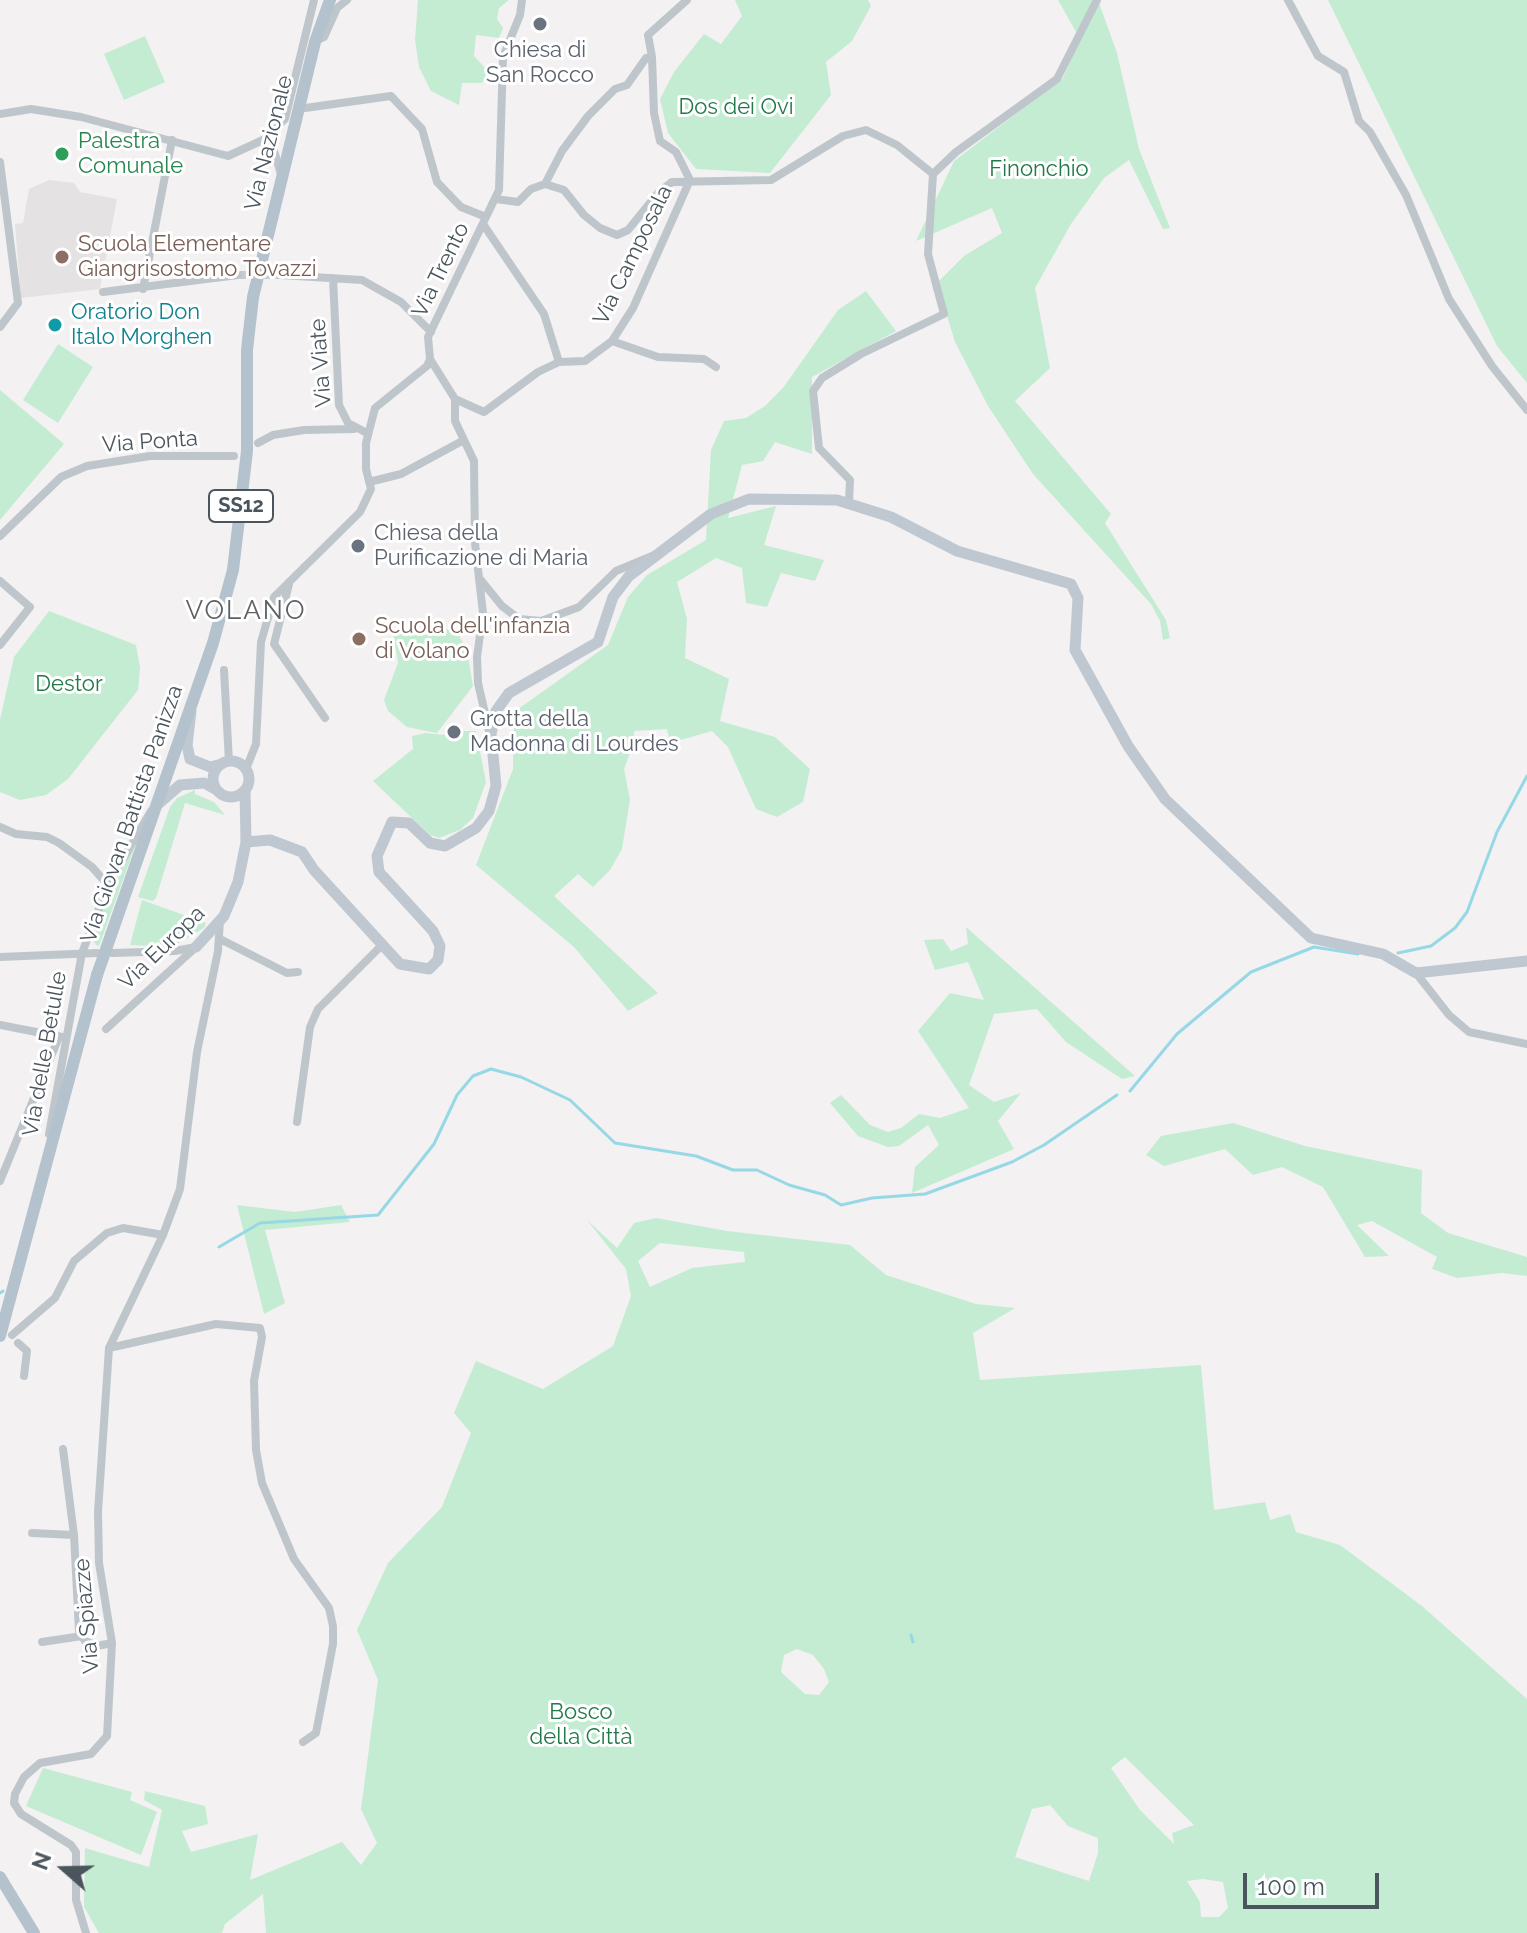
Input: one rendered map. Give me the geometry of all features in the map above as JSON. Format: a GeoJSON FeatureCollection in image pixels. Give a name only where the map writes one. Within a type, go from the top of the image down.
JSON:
{"type":"FeatureCollection","features":[{"type":"Feature","properties":{"kind":"main road","name":"Via Nazionale"},"geometry":{"type":"LineString","coordinates":[[253,297],[315,42],[330,0]]}},
{"type":"Feature","properties":{"kind":"main road","name":"Via Giovan Battista Panizza"},"geometry":{"type":"LineString","coordinates":[[10,1338],[45,1162],[97,975],[190,709],[233,570],[247,451],[247,350],[253,297]]}},
{"type":"Feature","properties":{"kind":"main road"},"geometry":{"type":"LineString","coordinates":[[0,1877],[34,1933]]}},
{"type":"Feature","properties":{"kind":"street"},"geometry":{"type":"LineString","coordinates":[[0,116],[31,109],[172,140],[228,156],[265,139],[285,119],[314,0]]}},
{"type":"Feature","properties":{"kind":"street"},"geometry":{"type":"LineString","coordinates":[[315,42],[324,37],[337,8],[347,0]]}},
{"type":"Feature","properties":{"kind":"street"},"geometry":{"type":"LineString","coordinates":[[522,0],[520,15],[507,40],[503,57],[496,199],[518,202],[531,189],[545,184],[564,190],[584,215],[600,228],[617,235],[628,230],[658,193],[672,182],[771,180],[843,136],[866,130],[897,145],[933,174]]}},
{"type":"Feature","properties":{"kind":"street"},"geometry":{"type":"LineString","coordinates":[[687,0],[648,35],[654,113],[660,141],[676,152],[690,180]]}},
{"type":"Feature","properties":{"kind":"street"},"geometry":{"type":"LineString","coordinates":[[849,502],[850,480],[819,448],[813,391],[822,378],[861,354],[944,314],[928,254],[933,174],[956,152],[1057,79],[1097,0]]}},
{"type":"Feature","properties":{"kind":"street"},"geometry":{"type":"LineString","coordinates":[[1288,0],[1318,56],[1344,72],[1359,121],[1370,132],[1406,195],[1449,299],[1492,366],[1527,410]]}},
{"type":"Feature","properties":{"kind":"street"},"geometry":{"type":"LineString","coordinates":[[545,184],[562,151],[588,116],[615,89],[627,85],[646,58],[652,57]]}},
{"type":"Feature","properties":{"kind":"street"},"geometry":{"type":"LineString","coordinates":[[298,109],[391,96],[422,129],[437,182],[461,207],[484,220],[544,314],[559,362]]}},
{"type":"Feature","properties":{"kind":"street"},"geometry":{"type":"LineString","coordinates":[[265,139],[274,151],[282,178]]}},
{"type":"Feature","properties":{"kind":"street"},"geometry":{"type":"LineString","coordinates":[[143,289],[172,140]]}},
{"type":"Feature","properties":{"kind":"street"},"geometry":{"type":"LineString","coordinates":[[0,162],[18,303],[0,327]]}},
{"type":"Feature","properties":{"kind":"street","name":"Via Camposala"},"geometry":{"type":"LineString","coordinates":[[455,399],[484,412],[538,372],[559,362],[585,361],[612,341],[633,308],[690,180]]}},
{"type":"Feature","properties":{"kind":"street","name":"Via Trento"},"geometry":{"type":"LineString","coordinates":[[430,359],[431,332],[496,199]]}},
{"type":"Feature","properties":{"kind":"street"},"geometry":{"type":"LineString","coordinates":[[103,292],[238,275]]}},
{"type":"Feature","properties":{"kind":"street"},"geometry":{"type":"LineString","coordinates":[[280,275],[362,280],[392,296],[431,332]]}},
{"type":"Feature","properties":{"kind":"street","name":"Via Viate"},"geometry":{"type":"LineString","coordinates":[[333,278],[339,405],[343,417],[354,429],[367,433]]}},
{"type":"Feature","properties":{"kind":"street"},"geometry":{"type":"LineString","coordinates":[[612,341],[658,357],[704,359],[716,367]]}},
{"type":"Feature","properties":{"kind":"street"},"geometry":{"type":"LineString","coordinates":[[246,842],[270,840],[302,852],[400,964],[429,969],[438,960],[440,946],[433,931],[379,872],[377,856],[392,822],[409,823],[430,843],[445,846],[476,828],[489,811],[496,786],[492,747],[478,683],[477,657],[483,613],[475,543],[474,461],[455,421],[455,399],[430,359]]}},
{"type":"Feature","properties":{"kind":"street"},"geometry":{"type":"LineString","coordinates":[[229,797],[245,790],[249,783],[246,769],[256,744],[264,626],[274,597],[360,512],[371,489],[367,433],[375,408],[427,366],[430,359]]}},
{"type":"Feature","properties":{"kind":"street"},"geometry":{"type":"LineString","coordinates":[[258,443],[273,435],[304,430],[354,429]]}},
{"type":"Feature","properties":{"kind":"street"},"geometry":{"type":"LineString","coordinates":[[369,482],[401,474],[464,440]]}},
{"type":"Feature","properties":{"kind":"street","name":"Via Ponta"},"geometry":{"type":"LineString","coordinates":[[0,536],[61,477],[87,466],[150,456],[234,456]]}},
{"type":"Feature","properties":{"kind":"street"},"geometry":{"type":"LineString","coordinates":[[492,747],[496,711],[509,693],[598,642],[613,597],[629,576],[711,514],[749,499],[849,502],[891,517],[957,551],[1071,584],[1078,598],[1075,650],[1128,746],[1165,799],[1311,938],[1383,954],[1416,973],[1449,1015],[1469,1032],[1527,1044]]}},
{"type":"Feature","properties":{"kind":"street"},"geometry":{"type":"LineString","coordinates":[[479,578],[502,606],[519,619],[541,621],[579,607],[616,571],[659,555]]}},
{"type":"Feature","properties":{"kind":"street"},"geometry":{"type":"LineString","coordinates":[[0,581],[30,607],[0,645]]}},
{"type":"Feature","properties":{"kind":"street"},"geometry":{"type":"LineString","coordinates":[[290,583],[274,644],[325,718]]}},
{"type":"Feature","properties":{"kind":"street"},"geometry":{"type":"LineString","coordinates":[[217,790],[213,779],[226,763],[224,670]]}},
{"type":"Feature","properties":{"kind":"street"},"geometry":{"type":"LineString","coordinates":[[190,709],[187,745],[190,759],[210,767],[226,763],[246,769]]}},
{"type":"Feature","properties":{"kind":"street"},"geometry":{"type":"LineString","coordinates":[[157,806],[180,785],[204,783],[229,797],[247,825]]}},
{"type":"Feature","properties":{"kind":"street","name":"Via Europa"},"geometry":{"type":"LineString","coordinates":[[106,1029],[196,947],[220,920],[238,882],[246,842],[245,790]]}},
{"type":"Feature","properties":{"kind":"street","name":"Via delle Betulle"},"geometry":{"type":"LineString","coordinates":[[45,1162],[58,1037],[82,953],[108,885],[139,828],[157,806]]}},
{"type":"Feature","properties":{"kind":"street"},"geometry":{"type":"LineString","coordinates":[[0,827],[16,834],[47,837],[59,843],[92,867],[108,885]]}},
{"type":"Feature","properties":{"kind":"street","name":"Via Spiazze"},"geometry":{"type":"LineString","coordinates":[[86,1933],[76,1900],[76,1852],[71,1845],[21,1814],[14,1803],[18,1785],[40,1763],[83,1757],[105,1741],[109,1730],[112,1643],[99,1563],[109,1348],[163,1235],[180,1189],[197,1052],[220,939],[220,920]]}},
{"type":"Feature","properties":{"kind":"street"},"geometry":{"type":"LineString","coordinates":[[220,939],[287,973],[298,972]]}},
{"type":"Feature","properties":{"kind":"street"},"geometry":{"type":"LineString","coordinates":[[297,1122],[310,1027],[318,1009],[382,945]]}},
{"type":"Feature","properties":{"kind":"street"},"geometry":{"type":"LineString","coordinates":[[113,953],[175,951],[196,947]]}},
{"type":"Feature","properties":{"kind":"street"},"geometry":{"type":"LineString","coordinates":[[0,957],[97,953]]}},
{"type":"Feature","properties":{"kind":"street"},"geometry":{"type":"LineString","coordinates":[[1416,973],[1527,961]]}},
{"type":"Feature","properties":{"kind":"street"},"geometry":{"type":"LineString","coordinates":[[0,1025],[58,1037],[0,1181]]}},
{"type":"Feature","properties":{"kind":"street"},"geometry":{"type":"LineString","coordinates":[[10,1338],[55,1298],[74,1261],[107,1233],[123,1228],[163,1235]]}},
{"type":"Feature","properties":{"kind":"street"},"geometry":{"type":"LineString","coordinates":[[109,1348],[216,1324],[260,1328],[262,1337],[254,1381],[256,1450],[262,1483],[294,1559],[329,1608],[333,1626],[333,1644],[316,1733],[303,1742]]}},
{"type":"Feature","properties":{"kind":"street","name":"Via Giovan Battista Panizza"},"geometry":{"type":"LineString","coordinates":[[10,1338],[27,1351],[24,1376]]}},
{"type":"Feature","properties":{"kind":"street"},"geometry":{"type":"LineString","coordinates":[[63,1449],[82,1636]]}},
{"type":"Feature","properties":{"kind":"street"},"geometry":{"type":"LineString","coordinates":[[32,1533],[74,1535]]}},
{"type":"Feature","properties":{"kind":"street"},"geometry":{"type":"LineString","coordinates":[[42,1642],[82,1636],[97,1646],[112,1643]]}},
{"type":"Feature","properties":{"kind":"shaded area","name":"Scuola Elementare Giangrisostomo Tovazzi"},"geometry":{"type":"Polygon","coordinates":[[[49,180],[74,183],[80,192],[117,199],[100,289],[21,298],[15,224],[23,223],[29,189],[49,180]]]}},
{"type":"Feature","properties":{"kind":"green space"},"geometry":{"type":"Polygon","coordinates":[[[418,0],[509,0],[499,8],[497,19],[503,28],[499,38],[476,35],[474,56],[488,71],[482,83],[462,83],[459,105],[431,91],[419,67],[415,40],[418,0]]]}},
{"type":"Feature","properties":{"kind":"green space","name":"Dos dei Ovi"},"geometry":{"type":"Polygon","coordinates":[[[735,0],[868,0],[871,6],[852,41],[826,62],[831,95],[770,173],[696,169],[668,133],[660,99],[674,72],[704,34],[721,44],[742,16],[735,0]]]}},
{"type":"Feature","properties":{"kind":"green space","name":"Finonchio"},"geometry":{"type":"Polygon","coordinates":[[[1058,0],[1098,0],[1117,53],[1139,149],[1170,228],[1163,229],[1129,160],[1104,178],[1071,224],[1035,288],[1050,368],[1015,401],[1111,514],[1105,523],[1166,620],[1170,638],[1163,640],[1160,621],[1151,604],[1033,474],[988,406],[955,342],[937,283],[964,256],[1002,233],[992,208],[916,241],[954,161],[1063,78],[1080,39],[1058,0]]]}},
{"type":"Feature","properties":{"kind":"green space"},"geometry":{"type":"Polygon","coordinates":[[[1328,0],[1527,0],[1527,383],[1497,346],[1328,0]]]}},
{"type":"Feature","properties":{"kind":"green space"},"geometry":{"type":"Polygon","coordinates":[[[145,36],[165,82],[124,100],[104,54],[145,36]]]}},
{"type":"Feature","properties":{"kind":"green space"},"geometry":{"type":"Polygon","coordinates":[[[866,291],[896,331],[812,377],[812,454],[775,442],[763,461],[742,465],[728,518],[776,506],[764,545],[824,560],[815,581],[781,573],[767,607],[746,603],[742,568],[716,558],[677,582],[687,619],[685,658],[729,679],[720,721],[775,737],[810,769],[803,802],[777,817],[756,809],[728,747],[712,731],[670,743],[667,729],[634,731],[634,742],[624,769],[630,800],[622,849],[610,870],[593,887],[578,874],[554,896],[658,993],[628,1011],[574,947],[476,865],[513,769],[514,712],[608,645],[628,597],[647,575],[706,540],[711,450],[724,421],[746,418],[765,406],[783,388],[838,310],[866,291]]]}},
{"type":"Feature","properties":{"kind":"green space"},"geometry":{"type":"Polygon","coordinates":[[[58,344],[93,367],[58,423],[23,400],[58,344]]]}},
{"type":"Feature","properties":{"kind":"green space"},"geometry":{"type":"Polygon","coordinates":[[[0,390],[64,444],[0,520],[0,390]]]}},
{"type":"Feature","properties":{"kind":"green space","name":"Destor"},"geometry":{"type":"Polygon","coordinates":[[[49,611],[136,645],[140,668],[138,690],[68,779],[46,795],[20,800],[0,792],[0,720],[14,657],[49,611]]]}},
{"type":"Feature","properties":{"kind":"green space"},"geometry":{"type":"Polygon","coordinates":[[[405,627],[431,632],[455,628],[467,651],[473,686],[437,733],[407,727],[388,711],[384,700],[398,663],[393,631],[405,627]]]}},
{"type":"Feature","properties":{"kind":"green space"},"geometry":{"type":"Polygon","coordinates":[[[448,731],[476,731],[486,782],[473,818],[460,830],[439,838],[430,835],[373,781],[413,749],[412,736],[426,733],[444,735],[448,731]]]}},
{"type":"Feature","properties":{"kind":"green space"},"geometry":{"type":"Polygon","coordinates":[[[195,790],[195,794],[214,802],[225,815],[185,803],[156,898],[153,901],[138,897],[170,807],[177,798],[195,790]]]}},
{"type":"Feature","properties":{"kind":"green space"},"geometry":{"type":"Polygon","coordinates":[[[141,830],[99,946],[96,945],[92,938],[98,920],[141,830]]]}},
{"type":"Feature","properties":{"kind":"green space"},"geometry":{"type":"Polygon","coordinates":[[[142,900],[206,923],[204,928],[172,947],[130,945],[142,900]]]}},
{"type":"Feature","properties":{"kind":"green space"},"geometry":{"type":"Polygon","coordinates":[[[966,927],[1135,1076],[1122,1079],[1066,1042],[1037,1009],[994,1014],[969,1085],[994,1102],[1021,1093],[998,1121],[1014,1149],[912,1193],[915,1167],[939,1145],[928,1125],[899,1146],[888,1147],[858,1136],[830,1103],[841,1095],[870,1125],[888,1132],[901,1128],[919,1114],[940,1118],[969,1108],[918,1031],[950,993],[984,1000],[968,962],[935,970],[924,940],[943,939],[951,951],[968,944],[966,927]]]}},
{"type":"Feature","properties":{"kind":"green space"},"geometry":{"type":"Polygon","coordinates":[[[1233,1123],[1305,1146],[1422,1170],[1421,1213],[1448,1233],[1527,1257],[1527,1276],[1502,1273],[1457,1278],[1432,1269],[1437,1257],[1372,1221],[1357,1225],[1389,1256],[1365,1257],[1323,1187],[1282,1167],[1253,1175],[1225,1149],[1164,1166],[1146,1155],[1161,1136],[1233,1123]]]}},
{"type":"Feature","properties":{"kind":"green space"},"geometry":{"type":"Polygon","coordinates":[[[237,1205],[295,1212],[341,1205],[350,1222],[265,1230],[285,1303],[264,1314],[237,1205]]]}},
{"type":"Feature","properties":{"kind":"green space","name":"Bosco della Città"},"geometry":{"type":"Polygon","coordinates":[[[656,1218],[727,1231],[850,1245],[886,1275],[976,1304],[1015,1308],[973,1333],[980,1380],[1201,1365],[1214,1510],[1265,1502],[1270,1520],[1290,1514],[1296,1532],[1340,1545],[1422,1606],[1527,1699],[1527,1933],[266,1933],[263,1894],[225,1924],[222,1933],[99,1933],[84,1907],[85,1848],[149,1867],[162,1810],[144,1800],[145,1791],[205,1806],[208,1824],[182,1831],[191,1852],[258,1834],[250,1880],[342,1842],[361,1865],[377,1843],[361,1809],[378,1680],[357,1630],[388,1563],[442,1507],[471,1433],[454,1413],[476,1361],[543,1389],[613,1346],[631,1296],[626,1269],[587,1220],[617,1248],[634,1223],[656,1218]],[[660,1243],[638,1261],[650,1287],[692,1268],[745,1262],[744,1252],[660,1243]],[[797,1649],[784,1655],[781,1672],[805,1694],[819,1695],[829,1682],[813,1655],[797,1649]],[[1125,1757],[1111,1768],[1140,1810],[1174,1844],[1172,1833],[1194,1825],[1125,1757]],[[1050,1805],[1032,1809],[1015,1857],[1089,1881],[1098,1853],[1098,1838],[1068,1826],[1050,1805]],[[1203,1879],[1187,1881],[1200,1902],[1201,1917],[1219,1917],[1228,1908],[1223,1882],[1203,1879]]]}},
{"type":"Feature","properties":{"kind":"green space"},"geometry":{"type":"Polygon","coordinates":[[[43,1768],[132,1792],[130,1800],[157,1812],[141,1855],[26,1806],[43,1768]]]}},
{"type":"Feature","properties":{"kind":"waterway"},"geometry":{"type":"LineString","coordinates":[[1398,953],[1431,946],[1455,928],[1467,912],[1497,832],[1527,776]]}},
{"type":"Feature","properties":{"kind":"waterway"},"geometry":{"type":"LineString","coordinates":[[1130,1091],[1177,1034],[1251,972],[1314,947],[1358,954]]}},
{"type":"Feature","properties":{"kind":"waterway"},"geometry":{"type":"LineString","coordinates":[[219,1247],[260,1223],[378,1215],[434,1144],[457,1095],[473,1076],[491,1069],[521,1077],[570,1100],[615,1143],[696,1156],[733,1170],[757,1170],[789,1185],[825,1195],[841,1205],[872,1198],[925,1194],[1012,1162],[1044,1145],[1117,1095]]}},
{"type":"Feature","properties":{"kind":"waterway"},"geometry":{"type":"LineString","coordinates":[[911,1635],[913,1642]]}},
{"type":"Feature","properties":{"kind":"tunnel"},"geometry":{"type":"LineString","coordinates":[[238,275],[280,275]]}},
{"type":"Feature","properties":{"kind":"place","name":"Chiesa di San Rocco"},"geometry":{"type":"Point","coordinates":[540,24]}},
{"type":"Feature","properties":{"kind":"place","name":"Palestra Comunale"},"geometry":{"type":"Point","coordinates":[62,154]}},
{"type":"Feature","properties":{"kind":"place","name":"Scuola Elementare Giangrisostomo Tovazzi"},"geometry":{"type":"Point","coordinates":[62,257]}},
{"type":"Feature","properties":{"kind":"place","name":"Oratorio Don Italo Morghen"},"geometry":{"type":"Point","coordinates":[55,325]}},
{"type":"Feature","properties":{"kind":"place","name":"Chiesa della Purificazione di Maria"},"geometry":{"type":"Point","coordinates":[358,546]}},
{"type":"Feature","properties":{"kind":"place","name":"Scuola dell'infanzia di Volano"},"geometry":{"type":"Point","coordinates":[359,639]}},
{"type":"Feature","properties":{"kind":"place","name":"Grotta della Madonna di Lourdes"},"geometry":{"type":"Point","coordinates":[454,732]}},
{"type":"Feature","properties":{"kind":"district","name":"VOLANO"},"geometry":{"type":"Point","coordinates":[246,611]}}]}
